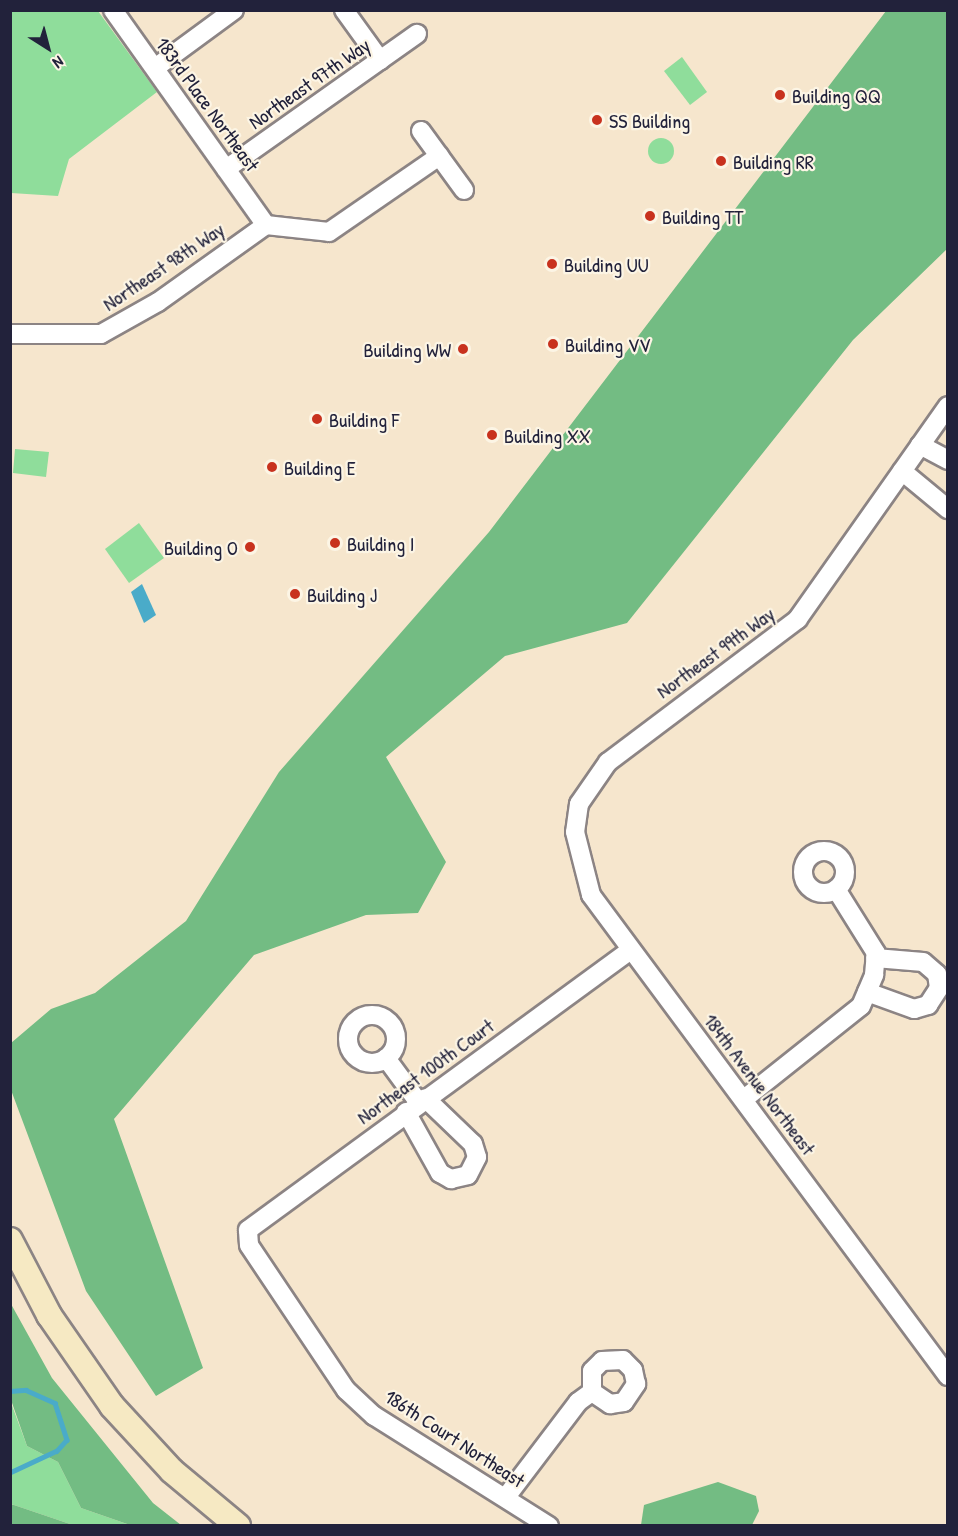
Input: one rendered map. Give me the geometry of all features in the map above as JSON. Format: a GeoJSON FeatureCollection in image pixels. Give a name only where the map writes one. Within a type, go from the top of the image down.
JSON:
{"type":"FeatureCollection","features":[{"type":"Feature","properties":{"kind":"main road"},"geometry":{"type":"LineString","coordinates":[[10,1240],[49,1315],[112,1406],[172,1471],[238,1526]]}},
{"type":"Feature","properties":{"kind":"street","name":"183rd Place Northeast"},"geometry":{"type":"LineString","coordinates":[[113,10],[266,225]]}},
{"type":"Feature","properties":{"kind":"street"},"geometry":{"type":"LineString","coordinates":[[154,68],[234,10]]}},
{"type":"Feature","properties":{"kind":"street"},"geometry":{"type":"LineString","coordinates":[[344,10],[380,60]]}},
{"type":"Feature","properties":{"kind":"street","name":"Northeast 97th Way"},"geometry":{"type":"LineString","coordinates":[[226,169],[417,34]]}},
{"type":"Feature","properties":{"kind":"street"},"geometry":{"type":"LineString","coordinates":[[421,131],[464,190]]}},
{"type":"Feature","properties":{"kind":"street"},"geometry":{"type":"LineString","coordinates":[[266,225],[329,232],[439,156]]}},
{"type":"Feature","properties":{"kind":"street","name":"Northeast 98th Way"},"geometry":{"type":"LineString","coordinates":[[10,334],[91,336],[124,324],[266,225]]}},
{"type":"Feature","properties":{"kind":"street","name":"Northeast 99th Way"},"geometry":{"type":"LineString","coordinates":[[579,804],[608,762],[637,737],[798,619],[948,406]]}},
{"type":"Feature","properties":{"kind":"street"},"geometry":{"type":"LineString","coordinates":[[920,445],[948,460]]}},
{"type":"Feature","properties":{"kind":"street"},"geometry":{"type":"LineString","coordinates":[[902,471],[948,509]]}},
{"type":"Feature","properties":{"kind":"street","name":"184th Avenue Northeast"},"geometry":{"type":"LineString","coordinates":[[579,804],[579,865],[591,896],[948,1376]]}},
{"type":"Feature","properties":{"kind":"street"},"geometry":{"type":"LineString","coordinates":[[744,1099],[820,1042],[861,1006],[867,992],[875,958],[866,931],[836,890]]}},
{"type":"Feature","properties":{"kind":"street","name":"Northeast 100th Court"},"geometry":{"type":"LineString","coordinates":[[248,1230],[417,1104],[631,950]]}},
{"type":"Feature","properties":{"kind":"street"},"geometry":{"type":"LineString","coordinates":[[867,992],[914,1009],[928,1005],[939,988],[937,974],[922,962],[875,958]]}},
{"type":"Feature","properties":{"kind":"street"},"geometry":{"type":"LineString","coordinates":[[386,1058],[417,1104]]}},
{"type":"Feature","properties":{"kind":"street","name":"186th Court Northeast"},"geometry":{"type":"LineString","coordinates":[[248,1230],[249,1245],[346,1390],[374,1416],[549,1526]]}},
{"type":"Feature","properties":{"kind":"street"},"geometry":{"type":"LineString","coordinates":[[506,1497],[578,1402],[592,1392]]}},
{"type":"Feature","properties":{"kind":"green space"},"geometry":{"type":"Polygon","coordinates":[[[10,11],[98,11],[157,92],[69,159],[58,196],[11,193],[10,11]]]}},
{"type":"Feature","properties":{"kind":"green space"},"geometry":{"type":"Polygon","coordinates":[[[886,11],[947,11],[947,249],[853,340],[627,623],[505,656],[386,757],[446,862],[418,913],[366,915],[254,955],[114,1119],[203,1368],[156,1396],[86,1291],[11,1090],[11,1043],[51,1009],[95,993],[186,921],[279,772],[489,532],[886,11]]]}},
{"type":"Feature","properties":{"kind":"green space"},"geometry":{"type":"Polygon","coordinates":[[[682,57],[707,92],[690,105],[664,71],[682,57]]]}},
{"type":"Feature","properties":{"kind":"green space"},"geometry":{"type":"Polygon","coordinates":[[[661,138],[670,142],[674,151],[670,160],[661,164],[652,160],[648,151],[652,142],[661,138]]]}},
{"type":"Feature","properties":{"kind":"green space"},"geometry":{"type":"Polygon","coordinates":[[[15,449],[49,452],[46,477],[13,473],[15,449]]]}},
{"type":"Feature","properties":{"kind":"green space"},"geometry":{"type":"Polygon","coordinates":[[[139,523],[164,558],[129,583],[105,549],[139,523]]]}},
{"type":"Feature","properties":{"kind":"green space"},"geometry":{"type":"Polygon","coordinates":[[[11,1304],[52,1378],[153,1503],[181,1525],[130,1525],[81,1508],[58,1462],[27,1446],[11,1400],[11,1304]]]}},
{"type":"Feature","properties":{"kind":"green space"},"geometry":{"type":"Polygon","coordinates":[[[10,1400],[27,1446],[58,1462],[81,1508],[130,1525],[73,1525],[11,1504],[10,1400]]]}},
{"type":"Feature","properties":{"kind":"green space"},"geometry":{"type":"Polygon","coordinates":[[[718,1482],[756,1496],[759,1511],[752,1525],[641,1525],[644,1505],[718,1482]]]}},
{"type":"Feature","properties":{"kind":"green space"},"geometry":{"type":"Polygon","coordinates":[[[10,1504],[14,1505],[73,1525],[11,1525],[10,1504]]]}},
{"type":"Feature","properties":{"kind":"water"},"geometry":{"type":"Polygon","coordinates":[[[142,584],[156,615],[144,623],[131,592],[142,584]]]}},
{"type":"Feature","properties":{"kind":"waterway"},"geometry":{"type":"LineString","coordinates":[[10,1391],[26,1390],[55,1403],[67,1440],[57,1451],[10,1473]]}},
{"type":"Feature","properties":{"kind":"place","name":"Building QQ"},"geometry":{"type":"Point","coordinates":[780,95]}},
{"type":"Feature","properties":{"kind":"place","name":"SS Building"},"geometry":{"type":"Point","coordinates":[597,120]}},
{"type":"Feature","properties":{"kind":"place","name":"Building RR"},"geometry":{"type":"Point","coordinates":[721,161]}},
{"type":"Feature","properties":{"kind":"place","name":"Building TT"},"geometry":{"type":"Point","coordinates":[650,216]}},
{"type":"Feature","properties":{"kind":"place","name":"Building UU"},"geometry":{"type":"Point","coordinates":[552,264]}},
{"type":"Feature","properties":{"kind":"place","name":"Building VV"},"geometry":{"type":"Point","coordinates":[553,344]}},
{"type":"Feature","properties":{"kind":"place","name":"Building WW"},"geometry":{"type":"Point","coordinates":[463,349]}},
{"type":"Feature","properties":{"kind":"place","name":"Building F"},"geometry":{"type":"Point","coordinates":[317,419]}},
{"type":"Feature","properties":{"kind":"place","name":"Building XX"},"geometry":{"type":"Point","coordinates":[492,435]}},
{"type":"Feature","properties":{"kind":"place","name":"Building E"},"geometry":{"type":"Point","coordinates":[272,467]}},
{"type":"Feature","properties":{"kind":"place","name":"Building I"},"geometry":{"type":"Point","coordinates":[335,543]}},
{"type":"Feature","properties":{"kind":"place","name":"Building O"},"geometry":{"type":"Point","coordinates":[250,547]}},
{"type":"Feature","properties":{"kind":"place","name":"Building J"},"geometry":{"type":"Point","coordinates":[295,594]}}]}
